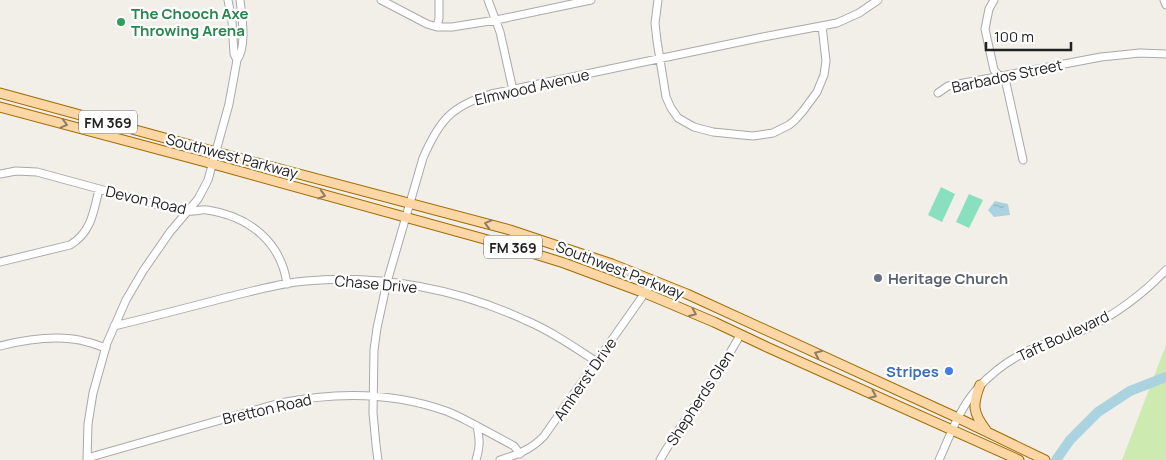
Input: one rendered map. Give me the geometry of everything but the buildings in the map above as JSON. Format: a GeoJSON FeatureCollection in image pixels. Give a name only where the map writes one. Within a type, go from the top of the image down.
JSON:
{"type":"FeatureCollection","features":[{"type":"Feature","properties":{"kind":"main road","name":"Southwest Parkway"},"geometry":{"type":"LineString","coordinates":[[0,93],[510,230],[585,254],[654,280],[958,418],[1045,460]]}},
{"type":"Feature","properties":{"kind":"main road"},"geometry":{"type":"LineString","coordinates":[[33,116],[38,103]]}},
{"type":"Feature","properties":{"kind":"main road","name":"Southwest Parkway"},"geometry":{"type":"LineString","coordinates":[[0,107],[506,245],[580,269],[646,293],[714,322],[856,388],[1019,460]]}},
{"type":"Feature","properties":{"kind":"main road"},"geometry":{"type":"LineString","coordinates":[[580,269],[585,254]]}},
{"type":"Feature","properties":{"kind":"main road"},"geometry":{"type":"LineString","coordinates":[[856,388],[860,374]]}},
{"type":"Feature","properties":{"kind":"main road"},"geometry":{"type":"LineString","coordinates":[[980,385],[976,396],[975,408],[977,419],[988,433]]}},
{"type":"Feature","properties":{"kind":"street"},"geometry":{"type":"LineString","coordinates":[[228,0],[232,21],[234,54],[237,60]]}},
{"type":"Feature","properties":{"kind":"street"},"geometry":{"type":"LineString","coordinates":[[87,459],[88,424],[93,392],[114,326],[126,300],[147,264],[170,232],[198,199],[208,180],[229,104],[237,60],[242,54],[243,31],[240,0]]}},
{"type":"Feature","properties":{"kind":"street"},"geometry":{"type":"LineString","coordinates":[[381,0],[420,21],[437,27],[452,27],[496,20],[591,0]]}},
{"type":"Feature","properties":{"kind":"street"},"geometry":{"type":"LineString","coordinates":[[437,27],[439,0]]}},
{"type":"Feature","properties":{"kind":"street"},"geometry":{"type":"LineString","coordinates":[[488,0],[504,47],[513,90]]}},
{"type":"Feature","properties":{"kind":"street"},"geometry":{"type":"LineString","coordinates":[[658,0],[655,23],[666,97],[671,108],[678,118],[686,124],[703,130],[728,134],[753,136],[773,133],[789,125],[803,111],[817,92],[824,75],[826,61],[822,26]]}},
{"type":"Feature","properties":{"kind":"street","name":"Elmwood Avenue"},"geometry":{"type":"LineString","coordinates":[[378,460],[373,412],[375,340],[379,313],[426,152],[434,134],[446,118],[461,105],[491,94],[837,23],[859,13],[878,0]]}},
{"type":"Feature","properties":{"kind":"street"},"geometry":{"type":"LineString","coordinates":[[994,0],[989,9],[985,29],[994,70],[1006,83],[1023,160]]}},
{"type":"Feature","properties":{"kind":"street"},"geometry":{"type":"LineString","coordinates":[[1164,0],[1166,4]]}},
{"type":"Feature","properties":{"kind":"street","name":"Barbados Street"},"geometry":{"type":"LineString","coordinates":[[938,93],[948,86],[1101,57],[1140,53],[1166,54]]}},
{"type":"Feature","properties":{"kind":"street","name":"Devon Road"},"geometry":{"type":"LineString","coordinates":[[0,174],[28,171],[188,211],[204,209],[236,217],[262,234],[277,254],[286,274],[287,284]]}},
{"type":"Feature","properties":{"kind":"street"},"geometry":{"type":"LineString","coordinates":[[0,262],[76,242],[88,227],[99,189]]}},
{"type":"Feature","properties":{"kind":"street","name":"Taft Boulevard"},"geometry":{"type":"LineString","coordinates":[[939,460],[968,400],[980,385],[1003,365],[1024,353],[1085,330],[1103,320],[1152,284],[1166,270]]}},
{"type":"Feature","properties":{"kind":"street","name":"Chase Drive"},"geometry":{"type":"LineString","coordinates":[[114,326],[263,288],[287,284],[340,279],[387,282],[467,298],[497,308],[527,320],[572,345],[597,362]]}},
{"type":"Feature","properties":{"kind":"street","name":"Amherst Drive"},"geometry":{"type":"LineString","coordinates":[[500,460],[520,454],[537,444],[544,436],[654,280]]}},
{"type":"Feature","properties":{"kind":"street","name":"Shepherds Glen"},"geometry":{"type":"LineString","coordinates":[[660,460],[715,378],[740,335]]}},
{"type":"Feature","properties":{"kind":"street"},"geometry":{"type":"LineString","coordinates":[[0,346],[41,338],[59,338],[86,341],[106,348]]}},
{"type":"Feature","properties":{"kind":"street","name":"Bretton Road"},"geometry":{"type":"LineString","coordinates":[[87,459],[280,403],[303,398],[342,395],[374,396],[403,400],[445,411],[514,446],[520,454]]}},
{"type":"Feature","properties":{"kind":"street"},"geometry":{"type":"LineString","coordinates":[[476,460],[480,448],[477,426]]}},
{"type":"Feature","properties":{"kind":"green space"},"geometry":{"type":"Polygon","coordinates":[[[941,187],[955,194],[942,222],[928,215],[941,187]]]}},
{"type":"Feature","properties":{"kind":"green space"},"geometry":{"type":"Polygon","coordinates":[[[969,194],[983,200],[969,228],[956,222],[969,194]]]}},
{"type":"Feature","properties":{"kind":"green space"},"geometry":{"type":"Polygon","coordinates":[[[1166,345],[1166,460],[1122,460],[1166,345]]]}},
{"type":"Feature","properties":{"kind":"water"},"geometry":{"type":"Polygon","coordinates":[[[995,201],[1008,204],[1010,215],[994,217],[988,210],[995,201]]]}},
{"type":"Feature","properties":{"kind":"waterway"},"geometry":{"type":"LineString","coordinates":[[1056,460],[1070,440],[1098,412],[1130,391],[1166,377]]}},
{"type":"Feature","properties":{"kind":"place","name":"The Chooch Axe Throwing Arena"},"geometry":{"type":"Point","coordinates":[121,22]}},
{"type":"Feature","properties":{"kind":"place","name":"Heritage Church"},"geometry":{"type":"Point","coordinates":[878,278]}},
{"type":"Feature","properties":{"kind":"place","name":"Stripes"},"geometry":{"type":"Point","coordinates":[949,371]}}]}
